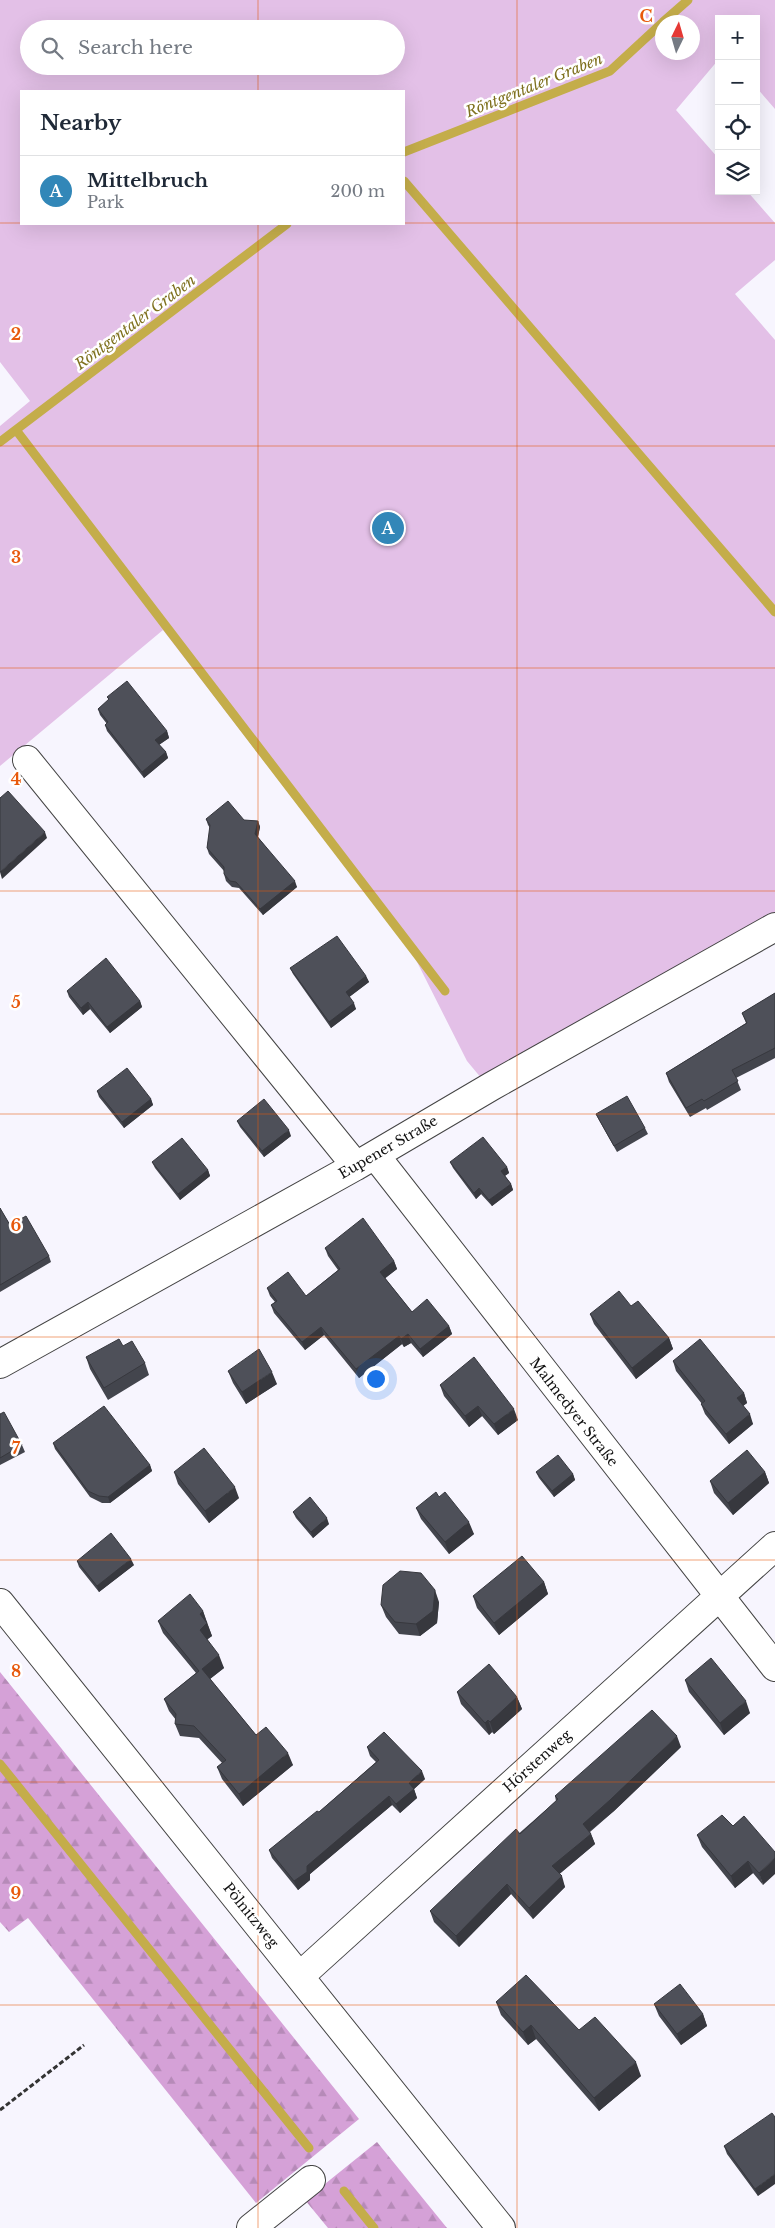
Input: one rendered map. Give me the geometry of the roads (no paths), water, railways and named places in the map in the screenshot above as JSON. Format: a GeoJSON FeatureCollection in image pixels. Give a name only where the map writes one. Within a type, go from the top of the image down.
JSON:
{"type":"FeatureCollection","features":[{"type":"Feature","properties":{"kind":"street","name":"Malmedyer Straße"},"geometry":{"type":"LineString","coordinates":[[27,760],[366,1161],[775,1667]]}},
{"type":"Feature","properties":{"kind":"street","name":"Eupener Straße"},"geometry":{"type":"LineString","coordinates":[[0,1364],[366,1161],[492,1086],[775,927]]}},
{"type":"Feature","properties":{"kind":"street","name":"Hörstenweg"},"geometry":{"type":"LineString","coordinates":[[300,1976],[775,1546]]}},
{"type":"Feature","properties":{"kind":"street","name":"Pölnitzweg"},"geometry":{"type":"LineString","coordinates":[[0,1603],[501,2228]]}},
{"type":"Feature","properties":{"kind":"street"},"geometry":{"type":"LineString","coordinates":[[251,2228],[311,2180]]}},
{"type":"Feature","properties":{"kind":"waterway","name":"Röntgentaler Graben"},"geometry":{"type":"LineString","coordinates":[[671,15],[688,0]]}},
{"type":"Feature","properties":{"kind":"waterway","name":"Röntgentaler Graben"},"geometry":{"type":"LineString","coordinates":[[405,152],[610,71],[655,29]]}},
{"type":"Feature","properties":{"kind":"waterway"},"geometry":{"type":"LineString","coordinates":[[405,182],[775,612]]}},
{"type":"Feature","properties":{"kind":"waterway","name":"Röntgentaler Graben"},"geometry":{"type":"LineString","coordinates":[[0,442],[286,225]]}},
{"type":"Feature","properties":{"kind":"waterway"},"geometry":{"type":"LineString","coordinates":[[16,430],[445,991]]}},
{"type":"Feature","properties":{"kind":"waterway"},"geometry":{"type":"LineString","coordinates":[[0,1764],[309,2148]]}},
{"type":"Feature","properties":{"kind":"waterway"},"geometry":{"type":"LineString","coordinates":[[344,2191],[374,2228]]}},
{"type":"Feature","properties":{"kind":"place","name":"Mittelbruch"},"geometry":{"type":"Point","coordinates":[388,528]}}]}
